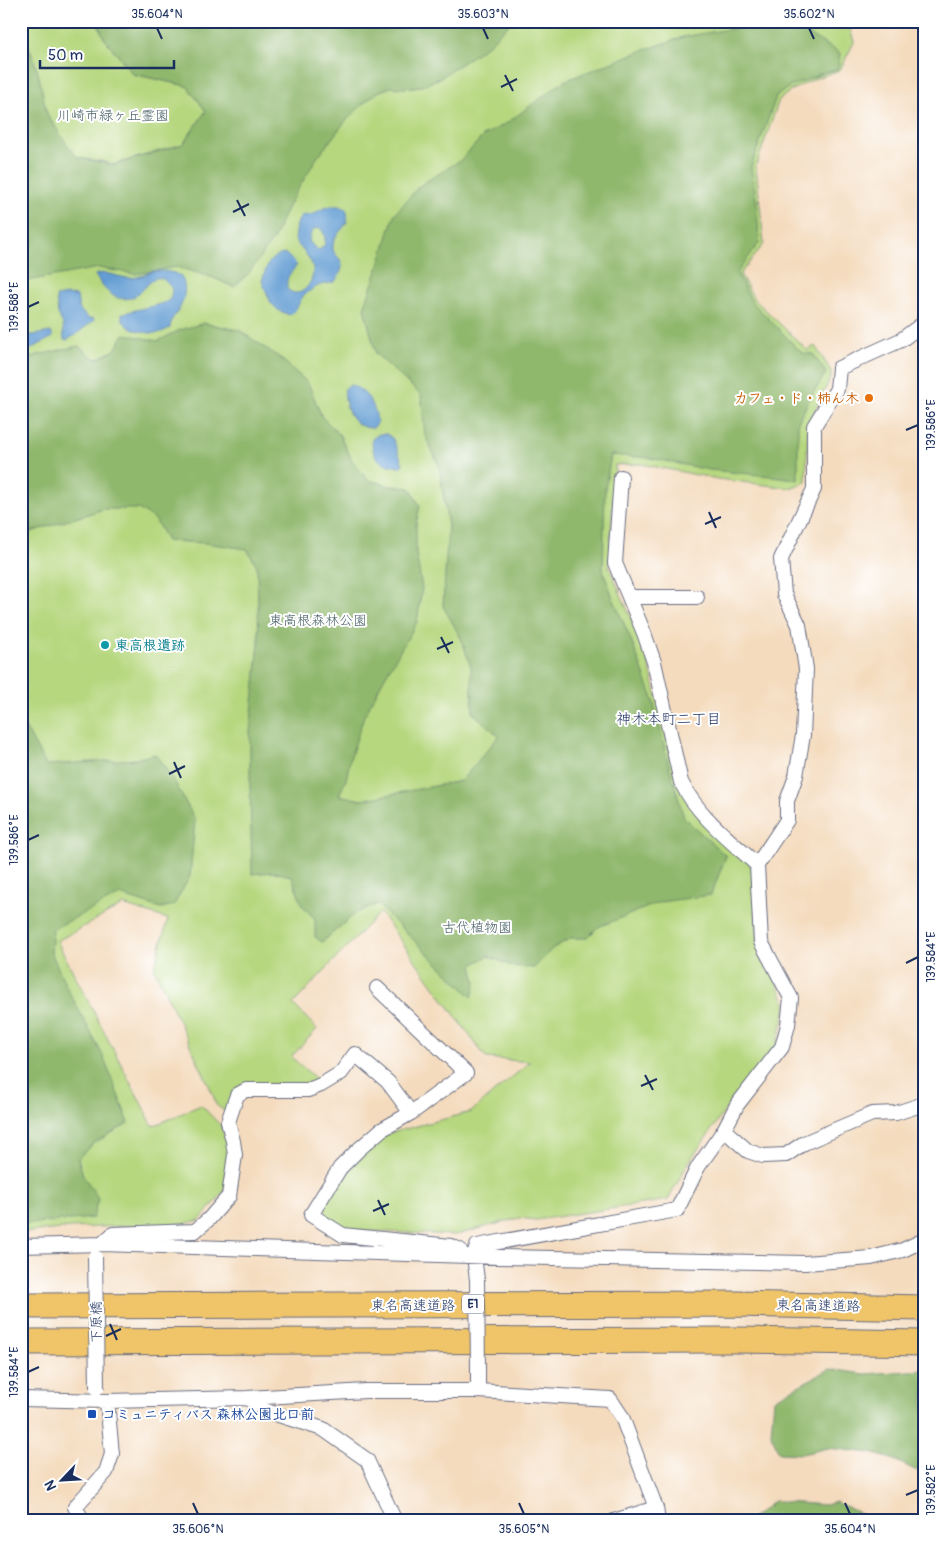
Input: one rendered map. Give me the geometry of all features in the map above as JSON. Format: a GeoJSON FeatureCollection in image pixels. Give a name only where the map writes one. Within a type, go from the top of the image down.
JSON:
{"type":"FeatureCollection","features":[{"type":"Feature","properties":{"kind":"highway","name":"東名高速道路"},"geometry":{"type":"LineString","coordinates":[[21,1306],[737,1304],[924,1308]]}},
{"type":"Feature","properties":{"kind":"highway"},"geometry":{"type":"LineString","coordinates":[[21,1342],[736,1340],[924,1343]]}},
{"type":"Feature","properties":{"kind":"street"},"geometry":{"type":"LineString","coordinates":[[478,1391],[477,1280],[474,1256],[477,1246],[677,1210],[698,1167],[724,1130],[737,1105],[782,1047],[788,1025],[791,998],[761,942],[757,865],[787,820],[787,800],[796,776],[803,735],[806,669],[799,625],[784,594],[781,559],[814,490],[814,426],[837,389],[840,368],[901,340],[924,323]]}},
{"type":"Feature","properties":{"kind":"street"},"geometry":{"type":"LineString","coordinates":[[622,477],[616,563],[654,662],[681,782],[688,796],[705,817],[757,865]]}},
{"type":"Feature","properties":{"kind":"street"},"geometry":{"type":"LineString","coordinates":[[630,597],[697,597]]}},
{"type":"Feature","properties":{"kind":"street"},"geometry":{"type":"LineString","coordinates":[[377,988],[466,1073],[411,1112],[381,1130],[352,1156],[340,1168],[311,1215],[343,1235],[451,1246],[474,1256]]}},
{"type":"Feature","properties":{"kind":"street"},"geometry":{"type":"LineString","coordinates":[[97,1249],[113,1234],[195,1231],[209,1219],[229,1196],[235,1155],[234,1141],[228,1122],[237,1095],[246,1090],[308,1090],[321,1085],[341,1073],[355,1054],[388,1082],[411,1112]]}},
{"type":"Feature","properties":{"kind":"street"},"geometry":{"type":"LineString","coordinates":[[724,1130],[748,1151],[764,1156],[786,1155],[804,1143],[872,1114],[896,1113],[924,1104]]}},
{"type":"Feature","properties":{"kind":"street"},"geometry":{"type":"LineString","coordinates":[[21,1246],[805,1263],[871,1258],[903,1250],[924,1240]]}},
{"type":"Feature","properties":{"kind":"street","name":"下原橋"},"geometry":{"type":"LineString","coordinates":[[82,1521],[75,1507],[106,1472],[112,1454],[100,1397],[97,1249]]}},
{"type":"Feature","properties":{"kind":"street"},"geometry":{"type":"LineString","coordinates":[[21,1399],[100,1397],[247,1398],[366,1391],[478,1391],[610,1400],[622,1417],[657,1514],[614,1521]]}},
{"type":"Feature","properties":{"kind":"street"},"geometry":{"type":"LineString","coordinates":[[247,1398],[266,1411],[323,1429],[368,1460],[395,1521]]}},
{"type":"Feature","properties":{"kind":"green space","name":"東高根森林公園"},"geometry":{"type":"Polygon","coordinates":[[[21,21],[97,21],[104,38],[133,74],[187,86],[206,111],[183,144],[113,165],[99,160],[95,262],[352,92],[488,21],[848,21],[854,42],[840,70],[814,79],[790,91],[779,100],[756,166],[764,244],[740,274],[754,299],[807,350],[815,346],[831,371],[831,377],[808,425],[806,482],[790,488],[718,479],[641,464],[615,465],[609,566],[647,656],[678,784],[749,862],[753,872],[758,943],[787,1005],[777,1044],[731,1102],[687,1165],[668,1200],[536,1220],[519,1218],[455,1235],[344,1230],[316,1213],[346,1170],[382,1135],[471,1112],[530,1062],[486,1058],[380,912],[293,1004],[317,1029],[291,1057],[320,1082],[296,1088],[245,1087],[226,1112],[216,1105],[213,1094],[154,968],[168,919],[123,905],[57,941],[153,1126],[201,1105],[222,1127],[229,1148],[224,1192],[200,1220],[183,1224],[71,1228],[21,1233],[21,21]]]}},
{"type":"Feature","properties":{"kind":"green space"},"geometry":{"type":"Polygon","coordinates":[[[97,21],[512,21],[488,45],[440,78],[422,86],[391,87],[378,92],[364,103],[344,123],[316,159],[288,206],[273,240],[248,274],[234,287],[211,277],[177,267],[135,274],[98,268],[21,282],[21,35],[26,38],[38,72],[47,114],[77,157],[113,165],[183,144],[206,111],[187,86],[133,74],[104,38],[97,21]]]}},
{"type":"Feature","properties":{"kind":"green space","name":"古代植物園"},"geometry":{"type":"Polygon","coordinates":[[[779,27],[808,34],[840,53],[838,69],[787,88],[776,97],[751,167],[757,206],[759,243],[737,273],[752,302],[802,353],[813,354],[826,373],[798,422],[798,480],[710,470],[650,458],[611,455],[605,489],[603,570],[652,696],[684,818],[726,856],[711,895],[660,902],[598,927],[587,938],[571,938],[552,949],[534,968],[512,966],[488,956],[472,965],[476,982],[472,997],[377,904],[356,913],[322,942],[315,937],[315,919],[302,905],[292,876],[273,872],[252,874],[250,732],[259,643],[257,566],[247,549],[205,543],[167,541],[155,519],[138,509],[104,509],[21,535],[21,361],[78,346],[96,359],[115,350],[124,334],[158,341],[180,330],[204,323],[239,330],[280,358],[308,383],[322,417],[339,434],[353,462],[368,480],[391,486],[410,488],[420,506],[416,524],[416,553],[422,588],[417,622],[364,716],[350,759],[346,780],[339,795],[361,800],[461,781],[499,736],[473,713],[471,667],[461,638],[443,606],[448,527],[439,466],[425,435],[421,395],[376,354],[364,308],[394,215],[419,186],[461,160],[483,136],[507,123],[564,81],[683,37],[729,29],[779,27]]]}},
{"type":"Feature","properties":{"kind":"green space"},"geometry":{"type":"Polygon","coordinates":[[[21,720],[46,765],[136,759],[155,754],[173,779],[195,820],[190,876],[174,905],[161,908],[120,895],[53,929],[51,952],[66,986],[102,1054],[129,1123],[94,1143],[78,1158],[83,1175],[98,1198],[93,1218],[26,1224],[21,1222],[21,720]]]}},
{"type":"Feature","properties":{"kind":"green space"},"geometry":{"type":"Polygon","coordinates":[[[830,1369],[864,1374],[924,1370],[924,1471],[915,1470],[892,1459],[871,1453],[828,1448],[802,1454],[779,1453],[771,1434],[774,1399],[830,1369]]]}},
{"type":"Feature","properties":{"kind":"green space"},"geometry":{"type":"Polygon","coordinates":[[[774,1501],[825,1505],[835,1502],[878,1521],[748,1521],[774,1501]]]}},
{"type":"Feature","properties":{"kind":"water"},"geometry":{"type":"Polygon","coordinates":[[[340,206],[346,209],[347,221],[336,236],[333,246],[333,250],[342,265],[341,270],[334,282],[318,286],[305,294],[295,311],[289,315],[278,310],[271,303],[262,281],[267,266],[272,259],[286,254],[297,265],[288,277],[287,289],[297,293],[306,288],[312,279],[313,268],[310,260],[295,240],[297,224],[301,216],[314,214],[322,209],[340,206]],[[320,228],[314,229],[309,241],[319,250],[325,243],[325,236],[320,228]]]}},
{"type":"Feature","properties":{"kind":"water"},"geometry":{"type":"Polygon","coordinates":[[[153,271],[171,272],[181,276],[185,289],[182,302],[172,319],[170,328],[158,333],[147,333],[129,327],[122,319],[122,314],[161,304],[169,300],[172,289],[167,282],[158,278],[155,279],[139,293],[125,299],[113,296],[108,292],[95,275],[103,273],[133,278],[153,271]]]}},
{"type":"Feature","properties":{"kind":"water"},"geometry":{"type":"Polygon","coordinates":[[[77,296],[79,309],[89,319],[93,318],[94,321],[71,338],[64,340],[63,324],[58,314],[56,297],[77,296]]]}},
{"type":"Feature","properties":{"kind":"water"},"geometry":{"type":"Polygon","coordinates":[[[51,332],[53,337],[29,350],[21,349],[21,337],[51,332]]]}},
{"type":"Feature","properties":{"kind":"water"},"geometry":{"type":"Polygon","coordinates":[[[351,385],[362,391],[370,400],[377,418],[377,424],[373,428],[359,425],[350,415],[347,409],[345,388],[351,385]]]}},
{"type":"Feature","properties":{"kind":"water"},"geometry":{"type":"Polygon","coordinates":[[[379,434],[387,434],[393,439],[403,464],[399,467],[387,464],[376,456],[372,446],[372,439],[379,434]]]}},
{"type":"Feature","properties":{"kind":"place","name":"カフェ・ド・柿ん木"},"geometry":{"type":"Point","coordinates":[869,398]}},
{"type":"Feature","properties":{"kind":"place","name":"東高根遺跡"},"geometry":{"type":"Point","coordinates":[105,645]}},
{"type":"Feature","properties":{"kind":"place","name":"コミュニティバス 森林公園北口前"},"geometry":{"type":"Point","coordinates":[92,1414]}},
{"type":"Feature","properties":{"kind":"district","name":"神木本町二丁目"},"geometry":{"type":"Point","coordinates":[669,719]}},
{"type":"Feature","properties":{"kind":"park label","name":"川崎市緑ヶ丘霊園"},"geometry":{"type":"Point","coordinates":[113,115]}}]}
